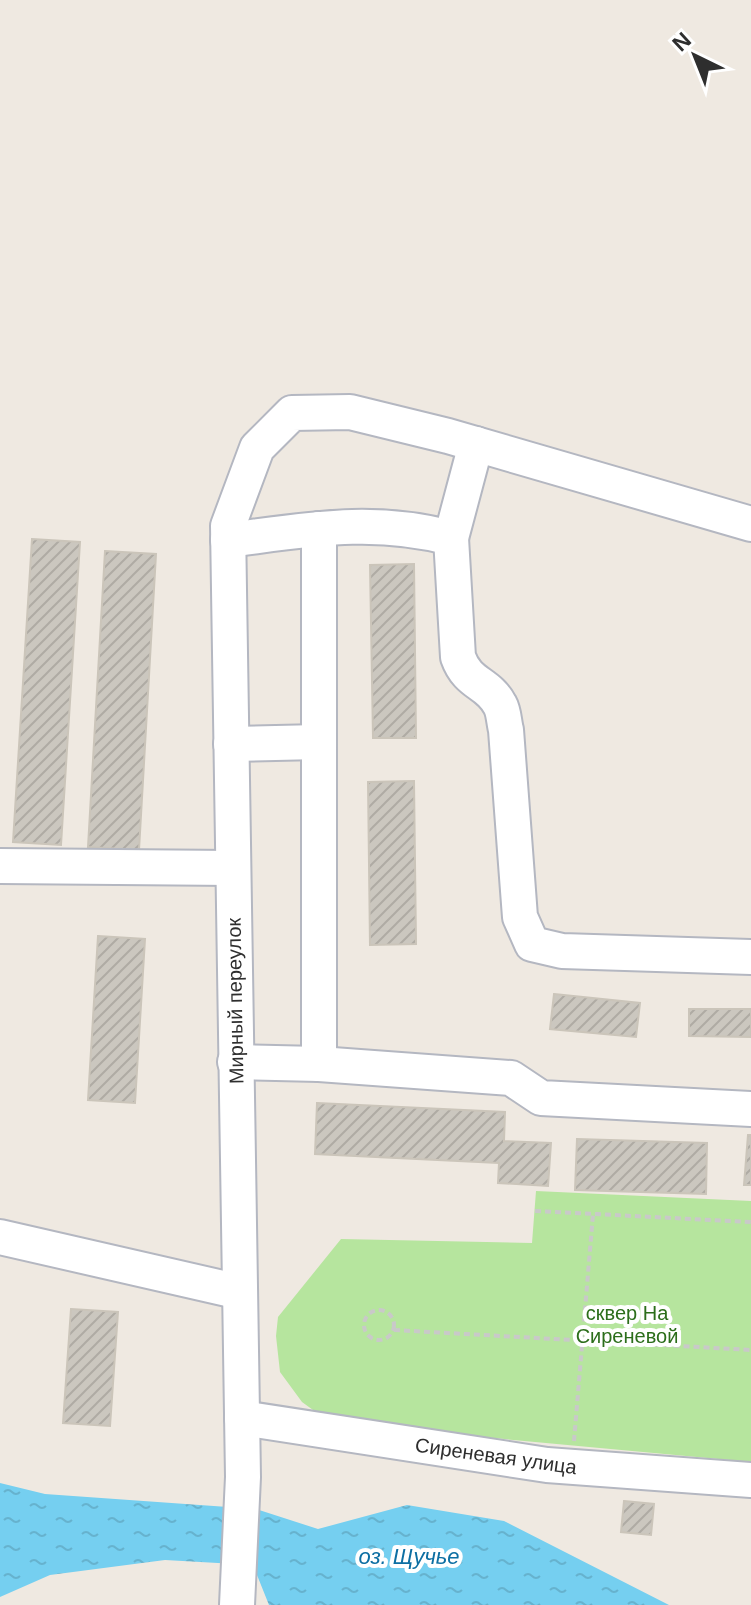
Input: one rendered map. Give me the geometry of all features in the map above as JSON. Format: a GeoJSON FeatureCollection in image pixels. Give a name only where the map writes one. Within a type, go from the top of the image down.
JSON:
{"type":"FeatureCollection","features":[{"type":"Feature","properties":{"kind":"street"},"geometry":{"type":"LineString","coordinates":[[451,538],[422,530],[356,524],[228,533],[257,448],[292,413],[350,412],[476,444],[751,524]]}},
{"type":"Feature","properties":{"kind":"street"},"geometry":{"type":"LineString","coordinates":[[476,444],[451,538],[458,657],[464,674],[485,688],[500,705],[506,730],[520,917],[532,944],[562,951],[751,957]]}},
{"type":"Feature","properties":{"kind":"street"},"geometry":{"type":"LineString","coordinates":[[319,529],[319,1064]]}},
{"type":"Feature","properties":{"kind":"street","name":"Мирный переулок"},"geometry":{"type":"LineString","coordinates":[[228,533],[243,1477],[237,1605]]}},
{"type":"Feature","properties":{"kind":"street"},"geometry":{"type":"LineString","coordinates":[[231,744],[319,742]]}},
{"type":"Feature","properties":{"kind":"street"},"geometry":{"type":"LineString","coordinates":[[0,866],[233,868]]}},
{"type":"Feature","properties":{"kind":"street"},"geometry":{"type":"LineString","coordinates":[[235,1062],[319,1064],[511,1078],[541,1098],[751,1109]]}},
{"type":"Feature","properties":{"kind":"street"},"geometry":{"type":"LineString","coordinates":[[0,1237],[240,1292]]}},
{"type":"Feature","properties":{"kind":"street","name":"Сиреневая улица"},"geometry":{"type":"LineString","coordinates":[[242,1418],[571,1467],[751,1480]]}},
{"type":"Feature","properties":{"kind":"path"},"geometry":{"type":"LineString","coordinates":[[535,1211],[751,1222]]}},
{"type":"Feature","properties":{"kind":"path"},"geometry":{"type":"LineString","coordinates":[[571,1467],[593,1214]]}},
{"type":"Feature","properties":{"kind":"path"},"geometry":{"type":"LineString","coordinates":[[394,1330],[390,1315],[383,1311],[375,1310],[364,1321],[364,1329],[374,1340],[382,1341],[394,1330],[751,1350]]}},
{"type":"Feature","properties":{"kind":"green space","name":"сквер На Сиреневой"},"geometry":{"type":"Polygon","coordinates":[[[536,1191],[751,1201],[751,1462],[331,1423],[302,1402],[280,1372],[276,1336],[278,1317],[341,1239],[532,1243],[536,1191]]]}},
{"type":"Feature","properties":{"kind":"water","name":"оз. Щучье"},"geometry":{"type":"Polygon","coordinates":[[[0,1483],[45,1494],[256,1509],[318,1529],[407,1505],[504,1521],[669,1605],[269,1605],[253,1565],[165,1560],[50,1575],[0,1597],[0,1483]]]}},
{"type":"Feature","properties":{"kind":"building"},"geometry":{"type":"Polygon","coordinates":[[[32,539],[80,542],[61,845],[13,842],[32,539]]]}},
{"type":"Feature","properties":{"kind":"building"},"geometry":{"type":"Polygon","coordinates":[[[105,551],[156,554],[139,850],[88,847],[105,551]]]}},
{"type":"Feature","properties":{"kind":"building"},"geometry":{"type":"Polygon","coordinates":[[[414,564],[416,738],[373,738],[370,565],[414,564]]]}},
{"type":"Feature","properties":{"kind":"building"},"geometry":{"type":"Polygon","coordinates":[[[414,781],[416,944],[370,945],[368,782],[414,781]]]}},
{"type":"Feature","properties":{"kind":"building"},"geometry":{"type":"Polygon","coordinates":[[[98,936],[145,939],[135,1103],[88,1100],[98,936]]]}},
{"type":"Feature","properties":{"kind":"building"},"geometry":{"type":"Polygon","coordinates":[[[554,994],[640,1003],[636,1037],[550,1029],[554,994]]]}},
{"type":"Feature","properties":{"kind":"building"},"geometry":{"type":"Polygon","coordinates":[[[689,1009],[751,1009],[751,1037],[689,1036],[689,1009]]]}},
{"type":"Feature","properties":{"kind":"building"},"geometry":{"type":"Polygon","coordinates":[[[317,1103],[505,1112],[504,1141],[551,1143],[548,1186],[498,1183],[499,1163],[315,1154],[317,1103]]]}},
{"type":"Feature","properties":{"kind":"building"},"geometry":{"type":"Polygon","coordinates":[[[748,1135],[751,1135],[751,1185],[744,1185],[748,1135]]]}},
{"type":"Feature","properties":{"kind":"building"},"geometry":{"type":"Polygon","coordinates":[[[577,1139],[707,1143],[706,1194],[575,1190],[577,1139]]]}},
{"type":"Feature","properties":{"kind":"building"},"geometry":{"type":"Polygon","coordinates":[[[71,1309],[118,1312],[110,1426],[63,1423],[71,1309]]]}},
{"type":"Feature","properties":{"kind":"building"},"geometry":{"type":"Polygon","coordinates":[[[624,1501],[654,1504],[651,1535],[621,1532],[624,1501]]]}}]}
